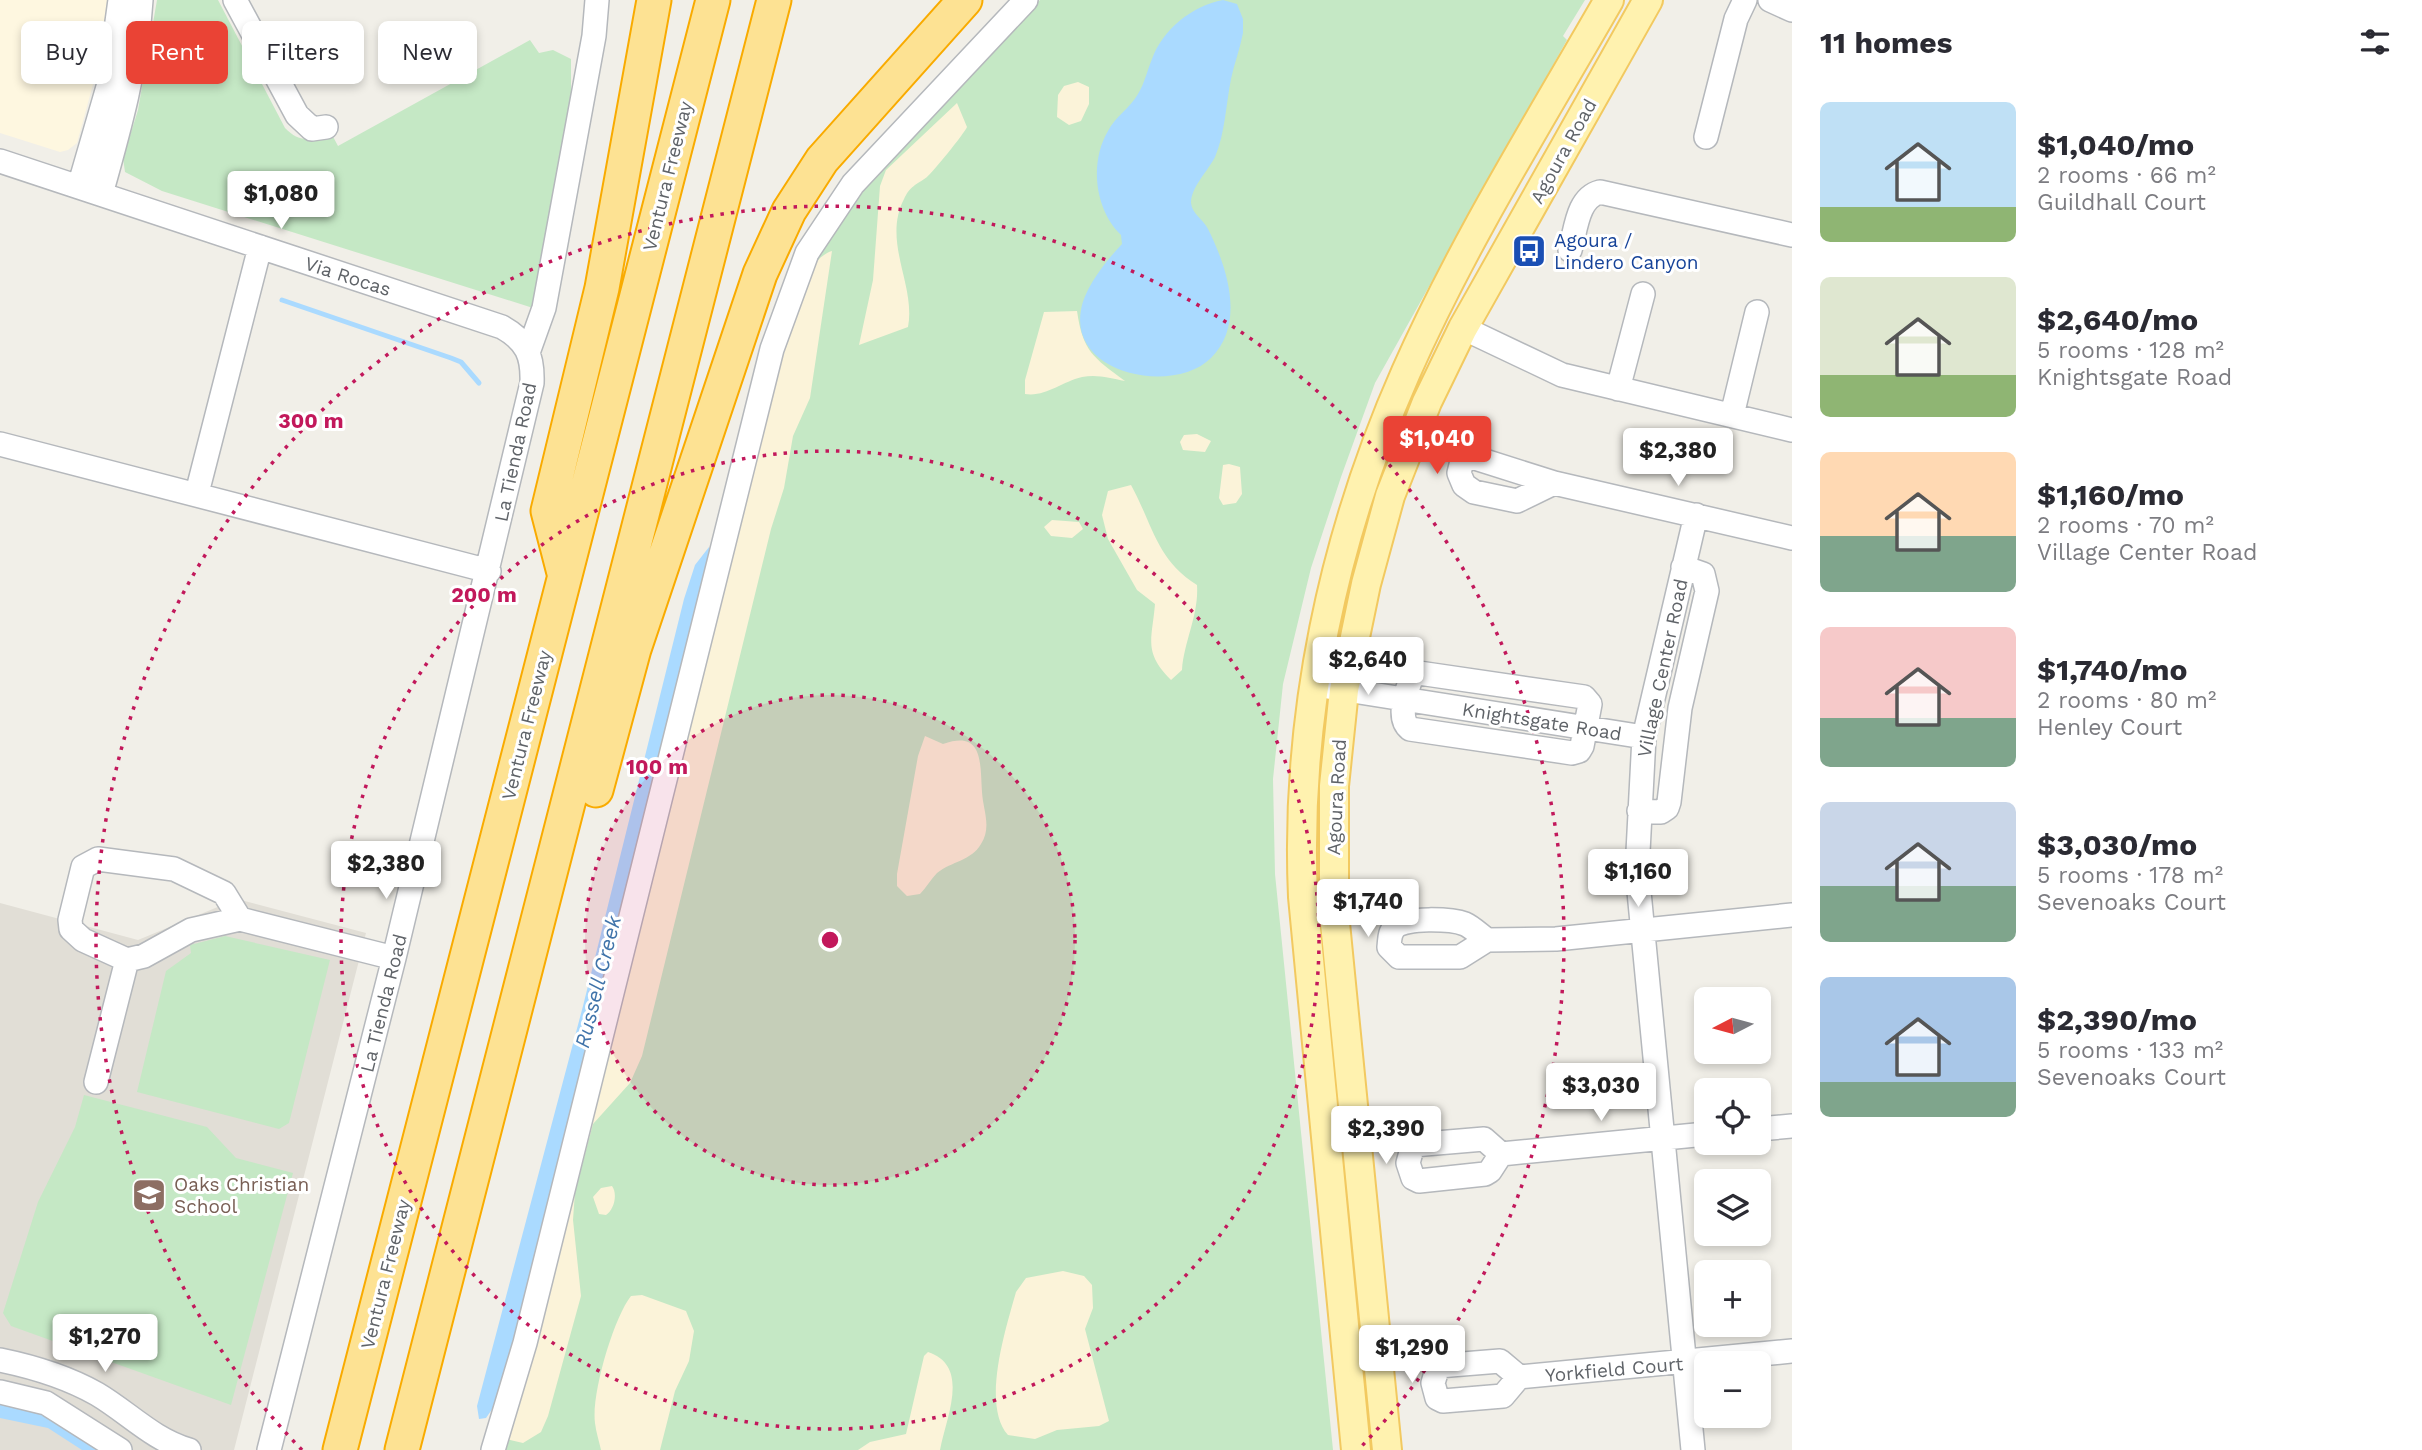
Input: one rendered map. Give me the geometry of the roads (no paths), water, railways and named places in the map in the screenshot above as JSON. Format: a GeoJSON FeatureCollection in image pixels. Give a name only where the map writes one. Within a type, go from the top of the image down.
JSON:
{"type":"FeatureCollection","features":[{"type":"Feature","properties":{"kind":"highway"},"geometry":{"type":"LineString","coordinates":[[564,576],[548,510],[602,288],[654,0]]}},
{"type":"Feature","properties":{"kind":"highway","name":"Ventura Freeway"},"geometry":{"type":"LineString","coordinates":[[340,1450],[713,0]]}},
{"type":"Feature","properties":{"kind":"highway"},"geometry":{"type":"LineString","coordinates":[[402,1450],[774,0]]}},
{"type":"Feature","properties":{"kind":"highway"},"geometry":{"type":"LineString","coordinates":[[537,931],[568,897],[634,649],[760,274],[789,211],[822,160],[965,0]]}},
{"type":"Feature","properties":{"kind":"main road","name":"Agoura Road"},"geometry":{"type":"LineString","coordinates":[[1356,1450],[1303,897],[1300,834],[1304,756],[1315,685],[1330,601],[1353,514],[1374,451],[1434,312],[1609,0]]}},
{"type":"Feature","properties":{"kind":"main road","name":"Agoura Road"},"geometry":{"type":"LineString","coordinates":[[1387,1450],[1334,913],[1334,786],[1344,690],[1366,584],[1390,496],[1427,402],[1463,328],[1648,0]]}},
{"type":"Feature","properties":{"kind":"main road"},"geometry":{"type":"LineString","coordinates":[[1434,312],[1463,328]]}},
{"type":"Feature","properties":{"kind":"street"},"geometry":{"type":"LineString","coordinates":[[90,191],[120,0]]}},
{"type":"Feature","properties":{"kind":"street"},"geometry":{"type":"LineString","coordinates":[[90,191],[126,106],[139,40],[141,0]]}},
{"type":"Feature","properties":{"kind":"street"},"geometry":{"type":"LineString","coordinates":[[529,350],[544,308],[594,36],[597,0]]}},
{"type":"Feature","properties":{"kind":"street"},"geometry":{"type":"LineString","coordinates":[[493,1450],[528,1330],[772,349],[793,285],[807,253],[853,184],[1026,0]]}},
{"type":"Feature","properties":{"kind":"street"},"geometry":{"type":"LineString","coordinates":[[1706,137],[1736,19],[1745,0]]}},
{"type":"Feature","properties":{"kind":"street"},"geometry":{"type":"LineString","coordinates":[[1770,0],[1792,10]]}},
{"type":"Feature","properties":{"kind":"street"},"geometry":{"type":"LineString","coordinates":[[238,1],[297,115],[312,129],[326,127]]}},
{"type":"Feature","properties":{"kind":"street","name":"Via Rocas"},"geometry":{"type":"LineString","coordinates":[[0,161],[502,327],[517,335],[529,350]]}},
{"type":"Feature","properties":{"kind":"street"},"geometry":{"type":"LineString","coordinates":[[1570,250],[1584,202],[1591,194],[1600,192],[1792,235]]}},
{"type":"Feature","properties":{"kind":"street"},"geometry":{"type":"LineString","coordinates":[[197,493],[260,247]]}},
{"type":"Feature","properties":{"kind":"street"},"geometry":{"type":"LineString","coordinates":[[1618,389],[1643,294]]}},
{"type":"Feature","properties":{"kind":"street"},"geometry":{"type":"LineString","coordinates":[[1732,415],[1757,312]]}},
{"type":"Feature","properties":{"kind":"street"},"geometry":{"type":"LineString","coordinates":[[1463,328],[1562,375],[1792,430]]}},
{"type":"Feature","properties":{"kind":"street","name":"La Tienda Road"},"geometry":{"type":"LineString","coordinates":[[269,1450],[489,571],[532,383],[529,350]]}},
{"type":"Feature","properties":{"kind":"street"},"geometry":{"type":"LineString","coordinates":[[0,443],[489,571]]}},
{"type":"Feature","properties":{"kind":"street"},"geometry":{"type":"LineString","coordinates":[[1554,483],[1792,538]]}},
{"type":"Feature","properties":{"kind":"street","name":"Village Center Road"},"geometry":{"type":"LineString","coordinates":[[1693,1450],[1637,871],[1644,737],[1696,515]]}},
{"type":"Feature","properties":{"kind":"street"},"geometry":{"type":"LineString","coordinates":[[1639,811],[1661,812],[1667,808],[1669,802],[1680,708],[1707,591],[1703,574],[1683,567]]}},
{"type":"Feature","properties":{"kind":"street","name":"Knightsgate Road"},"geometry":{"type":"LineString","coordinates":[[1315,685],[1644,737]]}},
{"type":"Feature","properties":{"kind":"street"},"geometry":{"type":"LineString","coordinates":[[240,919],[224,893],[198,878],[153,865],[98,859],[83,867],[70,920],[71,929],[83,940],[127,960],[144,956],[191,930],[240,919],[394,958]]}},
{"type":"Feature","properties":{"kind":"street"},"geometry":{"type":"LineString","coordinates":[[1487,940],[1556,939],[1792,915]]}},
{"type":"Feature","properties":{"kind":"street"},"geometry":{"type":"LineString","coordinates":[[96,1082],[127,960]]}},
{"type":"Feature","properties":{"kind":"street"},"geometry":{"type":"LineString","coordinates":[[1771,1128],[1792,1126]]}},
{"type":"Feature","properties":{"kind":"street"},"geometry":{"type":"LineString","coordinates":[[1501,1154],[1694,1135]]}},
{"type":"Feature","properties":{"kind":"street","name":"Yorkfield Court"},"geometry":{"type":"LineString","coordinates":[[1519,1377],[1792,1351]]}},
{"type":"Feature","properties":{"kind":"street"},"geometry":{"type":"LineString","coordinates":[[0,1360],[71,1381],[99,1395],[153,1435],[189,1450]]}},
{"type":"Feature","properties":{"kind":"street"},"geometry":{"type":"LineString","coordinates":[[0,1392],[46,1403],[120,1450]]}},
{"type":"Feature","properties":{"kind":"water"},"geometry":{"type":"Polygon","coordinates":[[[1223,0],[1237,4],[1243,19],[1243,33],[1218,148],[1194,191],[1191,203],[1208,229],[1227,277],[1230,295],[1228,328],[1222,344],[1211,358],[1194,369],[1173,375],[1150,376],[1128,372],[1107,364],[1091,350],[1082,332],[1081,310],[1087,292],[1103,266],[1122,244],[1121,235],[1112,225],[1100,200],[1098,157],[1111,126],[1138,94],[1163,38],[1190,13],[1223,0]]]}},
{"type":"Feature","properties":{"kind":"water","name":"Russell Creek"},"geometry":{"type":"Polygon","coordinates":[[[709,547],[712,559],[502,1395],[486,1418],[479,1419],[477,1406],[583,1006],[684,599],[695,565],[709,547]]]}},
{"type":"Feature","properties":{"kind":"water"},"geometry":{"type":"Polygon","coordinates":[[[0,1399],[39,1408],[109,1450],[82,1450],[48,1428],[0,1418],[0,1399]]]}},
{"type":"Feature","properties":{"kind":"waterway"},"geometry":{"type":"LineString","coordinates":[[282,300],[461,362],[479,383]]}},
{"type":"Feature","properties":{"kind":"place","name":"Agoura / Lindero Canyon"},"geometry":{"type":"Point","coordinates":[1529,251]}},
{"type":"Feature","properties":{"kind":"place","name":"Oaks Christian School"},"geometry":{"type":"Point","coordinates":[149,1195]}}]}
